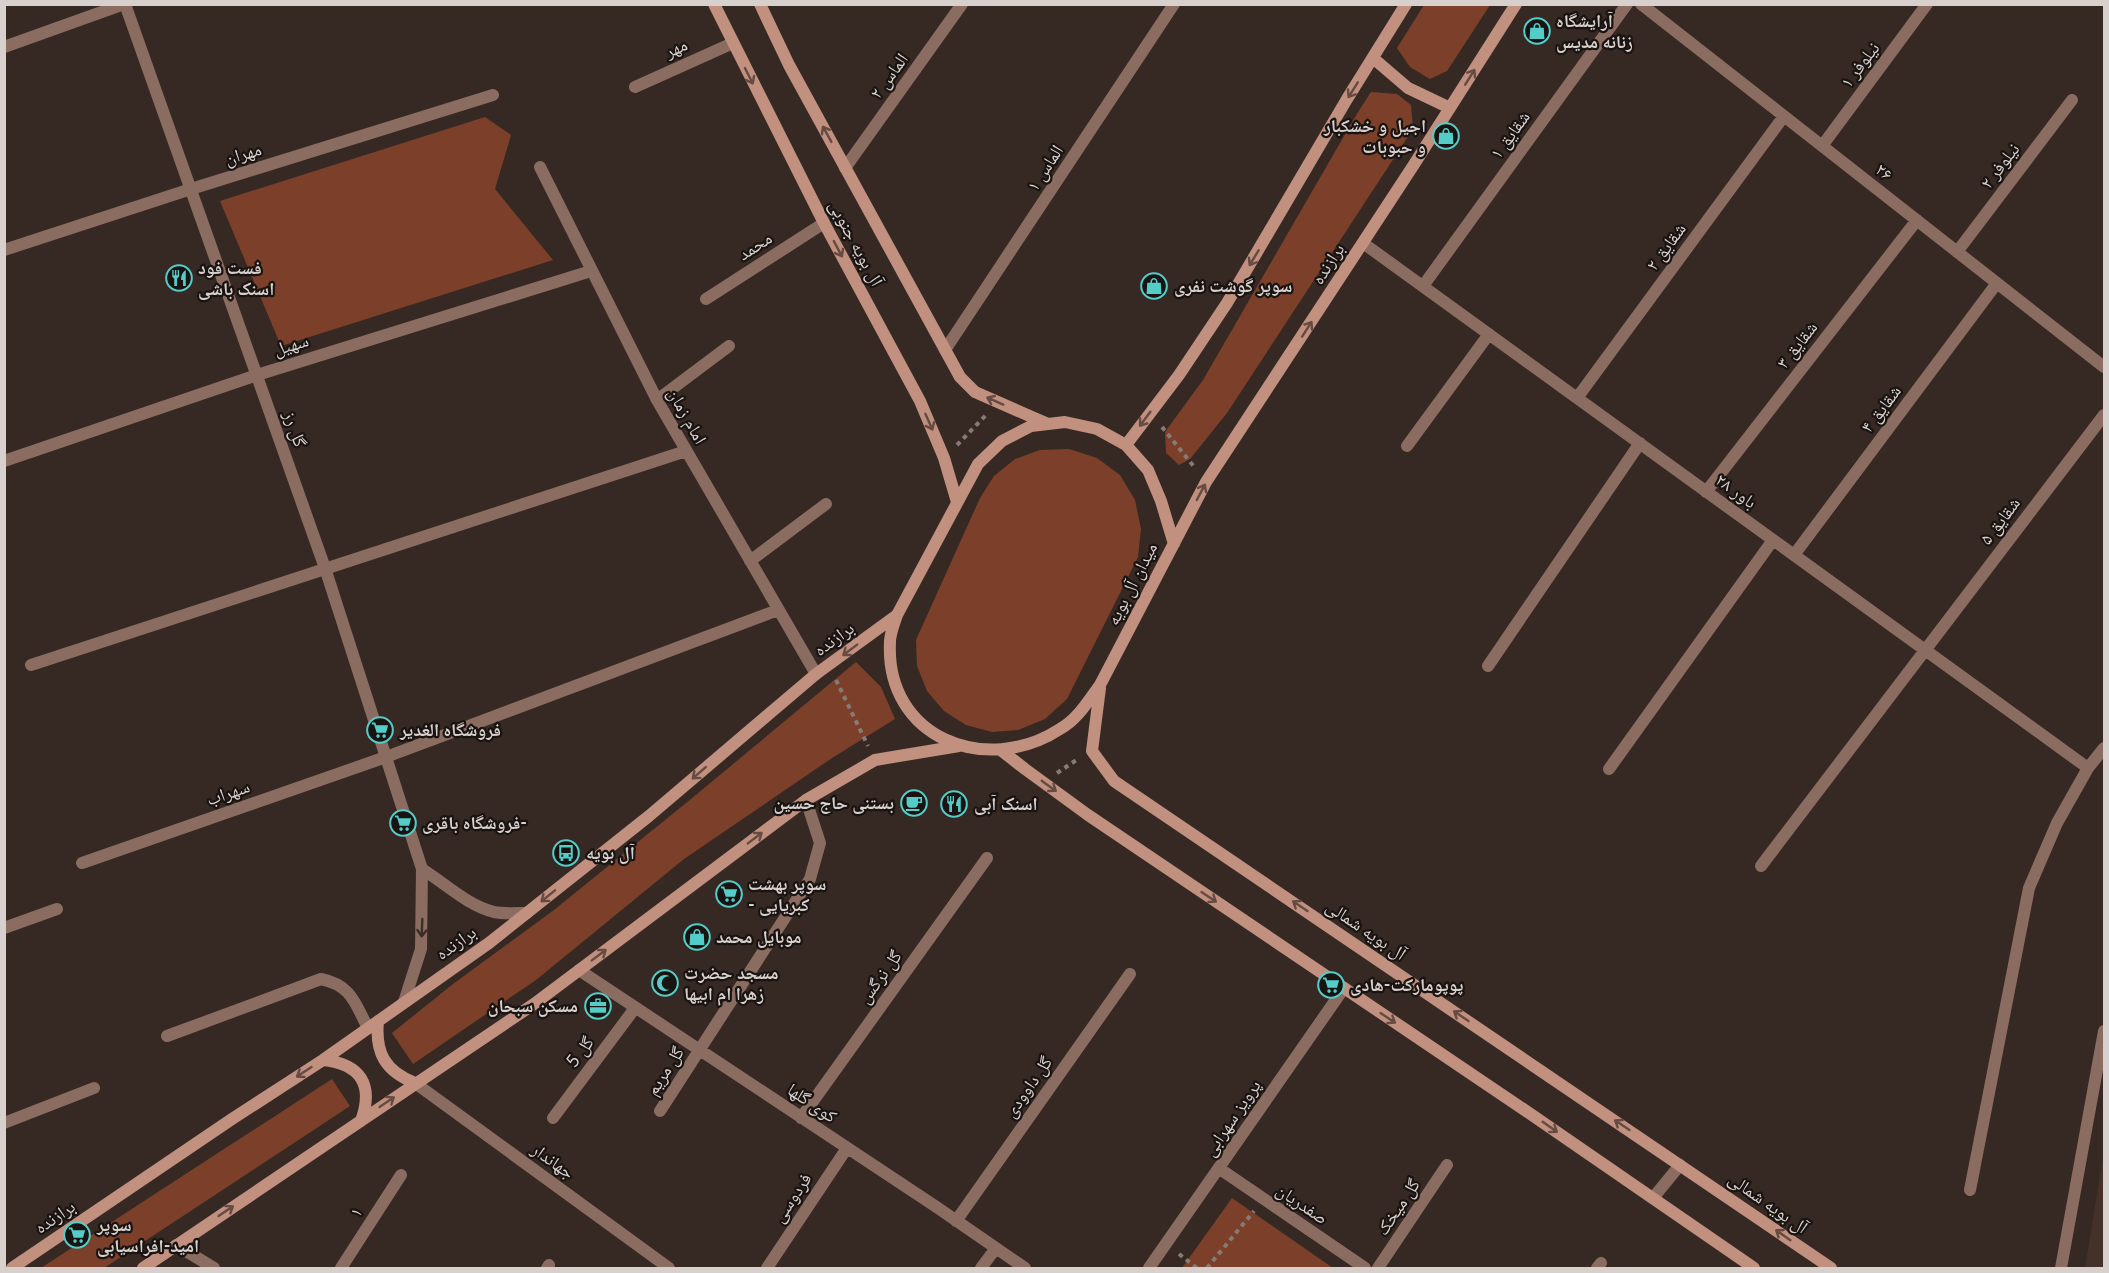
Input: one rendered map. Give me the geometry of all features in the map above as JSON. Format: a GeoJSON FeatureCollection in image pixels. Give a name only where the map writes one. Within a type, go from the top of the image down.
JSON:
{"type":"FeatureCollection","features":[{"type":"Feature","properties":{"kind":"main road","name":"آل بویه جنوبی"},"geometry":{"type":"LineString","coordinates":[[714,4],[824,223],[920,401],[945,458],[957,502]]}},
{"type":"Feature","properties":{"kind":"main road","name":"آل بویه جنوبی"},"geometry":{"type":"LineString","coordinates":[[760,4],[789,65],[960,377],[975,392],[1049,424]]}},
{"type":"Feature","properties":{"kind":"main road"},"geometry":{"type":"LineString","coordinates":[[1126,445],[1179,375],[1227,303],[1406,4]]}},
{"type":"Feature","properties":{"kind":"main road","name":"برازنده"},"geometry":{"type":"LineString","coordinates":[[1174,544],[1206,482],[1516,4]]}},
{"type":"Feature","properties":{"kind":"main road"},"geometry":{"type":"LineString","coordinates":[[1373,58],[1408,88],[1450,108]]}},
{"type":"Feature","properties":{"kind":"main road","name":"میدان آل بویه"},"geometry":{"type":"LineString","coordinates":[[1065,422],[1097,429],[1126,445],[1148,470],[1161,501],[1174,544],[1100,685],[1079,714],[1060,729],[1024,746],[1002,751],[974,750],[939,737],[906,705],[896,685],[890,663],[890,640],[897,615],[978,465],[1002,441],[1031,426],[1065,422]]}},
{"type":"Feature","properties":{"kind":"main road","name":"برازنده"},"geometry":{"type":"LineString","coordinates":[[12,1269],[323,1060],[489,943],[649,816],[816,674],[897,615]]}},
{"type":"Feature","properties":{"kind":"main road"},"geometry":{"type":"LineString","coordinates":[[1092,751],[1100,685]]}},
{"type":"Feature","properties":{"kind":"main road"},"geometry":{"type":"LineString","coordinates":[[143,1269],[534,1004],[806,800],[875,760],[960,746]]}},
{"type":"Feature","properties":{"kind":"main road"},"geometry":{"type":"LineString","coordinates":[[1002,751],[1088,815],[1755,1269]]}},
{"type":"Feature","properties":{"kind":"main road","name":"آل بویه شمالی"},"geometry":{"type":"LineString","coordinates":[[1092,751],[1114,781],[1832,1269]]}},
{"type":"Feature","properties":{"kind":"main road"},"geometry":{"type":"LineString","coordinates":[[373,1024],[380,1052],[388,1066],[400,1077],[415,1083]]}},
{"type":"Feature","properties":{"kind":"main road"},"geometry":{"type":"LineString","coordinates":[[323,1060],[341,1062],[356,1071],[365,1086],[367,1104],[360,1121]]}},
{"type":"Feature","properties":{"kind":"street"},"geometry":{"type":"LineString","coordinates":[[4,47],[125,4]]}},
{"type":"Feature","properties":{"kind":"street","name":"گل رز"},"geometry":{"type":"LineString","coordinates":[[125,4],[325,568],[422,869],[421,949],[404,1002]]}},
{"type":"Feature","properties":{"kind":"street","name":"الماس ۲"},"geometry":{"type":"LineString","coordinates":[[846,168],[962,4]]}},
{"type":"Feature","properties":{"kind":"street","name":"الماس ۱"},"geometry":{"type":"LineString","coordinates":[[945,351],[1174,4]]}},
{"type":"Feature","properties":{"kind":"street","name":"شقایق ۱"},"geometry":{"type":"LineString","coordinates":[[1423,286],[1627,4]]}},
{"type":"Feature","properties":{"kind":"street","name":"۲۶"},"geometry":{"type":"LineString","coordinates":[[1641,4],[2104,368]]}},
{"type":"Feature","properties":{"kind":"street","name":"نیلوفر ۱"},"geometry":{"type":"LineString","coordinates":[[1822,146],[1927,4]]}},
{"type":"Feature","properties":{"kind":"street","name":"مهر"},"geometry":{"type":"LineString","coordinates":[[635,87],[733,43]]}},
{"type":"Feature","properties":{"kind":"street","name":"مهران"},"geometry":{"type":"LineString","coordinates":[[4,250],[493,95]]}},
{"type":"Feature","properties":{"kind":"street","name":"نیلوفر ۲"},"geometry":{"type":"LineString","coordinates":[[1957,252],[2072,100]]}},
{"type":"Feature","properties":{"kind":"street","name":"شقایق ۲"},"geometry":{"type":"LineString","coordinates":[[1577,398],[1784,116]]}},
{"type":"Feature","properties":{"kind":"street","name":"امام زمان"},"geometry":{"type":"LineString","coordinates":[[540,167],[657,400],[816,674]]}},
{"type":"Feature","properties":{"kind":"street","name":"شقایق ۳"},"geometry":{"type":"LineString","coordinates":[[1706,492],[1917,220]]}},
{"type":"Feature","properties":{"kind":"street","name":"محمد"},"geometry":{"type":"LineString","coordinates":[[706,299],[824,223]]}},
{"type":"Feature","properties":{"kind":"street","name":"باور ۲۸"},"geometry":{"type":"LineString","coordinates":[[1363,243],[2088,768]]}},
{"type":"Feature","properties":{"kind":"street","name":"سهیل"},"geometry":{"type":"LineString","coordinates":[[4,461],[257,375],[591,271]]}},
{"type":"Feature","properties":{"kind":"street","name":"شقایق ۴"},"geometry":{"type":"LineString","coordinates":[[1794,555],[1997,284]]}},
{"type":"Feature","properties":{"kind":"street"},"geometry":{"type":"LineString","coordinates":[[1407,446],[1489,334]]}},
{"type":"Feature","properties":{"kind":"street"},"geometry":{"type":"LineString","coordinates":[[657,400],[729,346]]}},
{"type":"Feature","properties":{"kind":"street","name":"شقایق ۵"},"geometry":{"type":"LineString","coordinates":[[1761,866],[2104,415]]}},
{"type":"Feature","properties":{"kind":"street"},"geometry":{"type":"LineString","coordinates":[[1488,666],[1640,443]]}},
{"type":"Feature","properties":{"kind":"street"},"geometry":{"type":"LineString","coordinates":[[31,664],[686,451]]}},
{"type":"Feature","properties":{"kind":"street"},"geometry":{"type":"LineString","coordinates":[[750,561],[826,504]]}},
{"type":"Feature","properties":{"kind":"street"},"geometry":{"type":"LineString","coordinates":[[1609,769],[1773,540]]}},
{"type":"Feature","properties":{"kind":"street","name":"سهراب"},"geometry":{"type":"LineString","coordinates":[[82,864],[386,757],[778,610]]}},
{"type":"Feature","properties":{"kind":"street"},"geometry":{"type":"LineString","coordinates":[[1970,1190],[2029,888],[2057,823],[2088,768],[2104,748]]}},
{"type":"Feature","properties":{"kind":"street","name":"گل مریم"},"geometry":{"type":"LineString","coordinates":[[660,1111],[810,879],[820,843],[806,800]]}},
{"type":"Feature","properties":{"kind":"street","name":"گل نرگس"},"geometry":{"type":"LineString","coordinates":[[801,1118],[987,858]]}},
{"type":"Feature","properties":{"kind":"street"},"geometry":{"type":"LineString","coordinates":[[422,869],[446,884],[468,902],[496,912],[527,913]]}},
{"type":"Feature","properties":{"kind":"street"},"geometry":{"type":"LineString","coordinates":[[4,928],[57,909]]}},
{"type":"Feature","properties":{"kind":"street","name":"کوی گلها"},"geometry":{"type":"LineString","coordinates":[[579,970],[1025,1269]]}},
{"type":"Feature","properties":{"kind":"street","name":"گل داوودی"},"geometry":{"type":"LineString","coordinates":[[956,1221],[1130,974]]}},
{"type":"Feature","properties":{"kind":"street"},"geometry":{"type":"LineString","coordinates":[[167,1036],[321,979],[336,982],[347,990],[373,1024]]}},
{"type":"Feature","properties":{"kind":"street","name":"پرویز سهرابی"},"geometry":{"type":"LineString","coordinates":[[1149,1269],[1344,988]]}},
{"type":"Feature","properties":{"kind":"street","name":"گل 5"},"geometry":{"type":"LineString","coordinates":[[553,1118],[635,1008]]}},
{"type":"Feature","properties":{"kind":"street"},"geometry":{"type":"LineString","coordinates":[[2061,1269],[2104,1031]]}},
{"type":"Feature","properties":{"kind":"street","name":"جهاندار"},"geometry":{"type":"LineString","coordinates":[[415,1083],[669,1269]]}},
{"type":"Feature","properties":{"kind":"street"},"geometry":{"type":"LineString","coordinates":[[4,1123],[94,1088]]}},
{"type":"Feature","properties":{"kind":"street","name":"فردوسی"},"geometry":{"type":"LineString","coordinates":[[767,1269],[847,1148]]}},
{"type":"Feature","properties":{"kind":"street","name":"گل میخک"},"geometry":{"type":"LineString","coordinates":[[1378,1269],[1447,1165]]}},
{"type":"Feature","properties":{"kind":"street"},"geometry":{"type":"LineString","coordinates":[[1653,1198],[1680,1165]]}},
{"type":"Feature","properties":{"kind":"street","name":"صفدریان"},"geometry":{"type":"LineString","coordinates":[[1220,1169],[1365,1269]]}},
{"type":"Feature","properties":{"kind":"street","name":"۱"},"geometry":{"type":"LineString","coordinates":[[341,1269],[401,1174]]}},
{"type":"Feature","properties":{"kind":"street"},"geometry":{"type":"LineString","coordinates":[[176,1245],[214,1269]]}},
{"type":"Feature","properties":{"kind":"street"},"geometry":{"type":"LineString","coordinates":[[981,1269],[996,1248]]}},
{"type":"Feature","properties":{"kind":"path"},"geometry":{"type":"LineString","coordinates":[[945,458],[997,402]]}},
{"type":"Feature","properties":{"kind":"path"},"geometry":{"type":"LineString","coordinates":[[1150,412],[1206,482]]}},
{"type":"Feature","properties":{"kind":"path"},"geometry":{"type":"LineString","coordinates":[[829,666],[875,760]]}},
{"type":"Feature","properties":{"kind":"path"},"geometry":{"type":"LineString","coordinates":[[1044,782],[1092,751]]}},
{"type":"Feature","properties":{"kind":"path"},"geometry":{"type":"LineString","coordinates":[[1208,1269],[1263,1199]]}},
{"type":"Feature","properties":{"kind":"shaded area"},"geometry":{"type":"Polygon","coordinates":[[[1424,5],[1490,5],[1447,71],[1430,79],[1410,67],[1397,48],[1424,5]]]}},
{"type":"Feature","properties":{"kind":"shaded area"},"geometry":{"type":"Polygon","coordinates":[[[1371,92],[1397,94],[1411,105],[1413,129],[1227,413],[1190,459],[1179,465],[1166,453],[1165,432],[1203,380],[1371,92]]]}},
{"type":"Feature","properties":{"kind":"shaded area"},"geometry":{"type":"Polygon","coordinates":[[[485,117],[511,135],[495,189],[553,260],[281,346],[220,201],[485,117]]]}},
{"type":"Feature","properties":{"kind":"shaded area"},"geometry":{"type":"Polygon","coordinates":[[[1069,449],[1097,458],[1120,475],[1135,500],[1141,529],[1138,557],[1067,699],[1045,719],[1018,730],[992,732],[966,725],[944,711],[927,691],[917,666],[916,640],[980,498],[994,476],[1015,459],[1040,450],[1069,449]]]}},
{"type":"Feature","properties":{"kind":"shaded area"},"geometry":{"type":"Polygon","coordinates":[[[856,662],[881,687],[895,719],[832,758],[684,859],[536,980],[413,1064],[392,1033],[453,984],[554,910],[856,662]]]}},
{"type":"Feature","properties":{"kind":"shaded area"},"geometry":{"type":"Polygon","coordinates":[[[332,1079],[350,1106],[104,1268],[41,1268],[332,1079]]]}},
{"type":"Feature","properties":{"kind":"shaded area"},"geometry":{"type":"Polygon","coordinates":[[[2104,1152],[2104,1268],[2085,1268],[2104,1152]]]}},
{"type":"Feature","properties":{"kind":"shaded area"},"geometry":{"type":"Polygon","coordinates":[[[1232,1198],[1333,1268],[1182,1268],[1232,1198]]]}},
{"type":"Feature","properties":{"kind":"place","name":"آرایشگاه زنانه مدیس"},"geometry":{"type":"Point","coordinates":[1537,31]}},
{"type":"Feature","properties":{"kind":"place","name":"اجیل و خشکبار و حبوبات"},"geometry":{"type":"Point","coordinates":[1446,136]}},
{"type":"Feature","properties":{"kind":"place","name":"فست فود اسنک باشی"},"geometry":{"type":"Point","coordinates":[179,278]}},
{"type":"Feature","properties":{"kind":"place","name":"سوپر گوشت نفری"},"geometry":{"type":"Point","coordinates":[1154,286]}},
{"type":"Feature","properties":{"kind":"place","name":"فروشگاه الغدیر"},"geometry":{"type":"Point","coordinates":[380,730]}},
{"type":"Feature","properties":{"kind":"place","name":"بستنی حاج حسین"},"geometry":{"type":"Point","coordinates":[914,803]}},
{"type":"Feature","properties":{"kind":"place","name":"اسنک آبی"},"geometry":{"type":"Point","coordinates":[954,804]}},
{"type":"Feature","properties":{"kind":"place","name":"فروشگاه باقری-"},"geometry":{"type":"Point","coordinates":[403,823]}},
{"type":"Feature","properties":{"kind":"place","name":"آل بویه"},"geometry":{"type":"Point","coordinates":[566,853]}},
{"type":"Feature","properties":{"kind":"place","name":"سوپر بهشت - کبریایی"},"geometry":{"type":"Point","coordinates":[729,894]}},
{"type":"Feature","properties":{"kind":"place","name":"موبایل محمد"},"geometry":{"type":"Point","coordinates":[697,937]}},
{"type":"Feature","properties":{"kind":"place","name":"مسجد حضرت زهرا ام ابیها"},"geometry":{"type":"Point","coordinates":[665,983]}},
{"type":"Feature","properties":{"kind":"place","name":"پوپومارکت-هادی"},"geometry":{"type":"Point","coordinates":[1331,985]}},
{"type":"Feature","properties":{"kind":"place","name":"مسکن سبحان"},"geometry":{"type":"Point","coordinates":[598,1006]}},
{"type":"Feature","properties":{"kind":"place","name":"سوپر امید-افراسیابی"},"geometry":{"type":"Point","coordinates":[77,1235]}}]}
